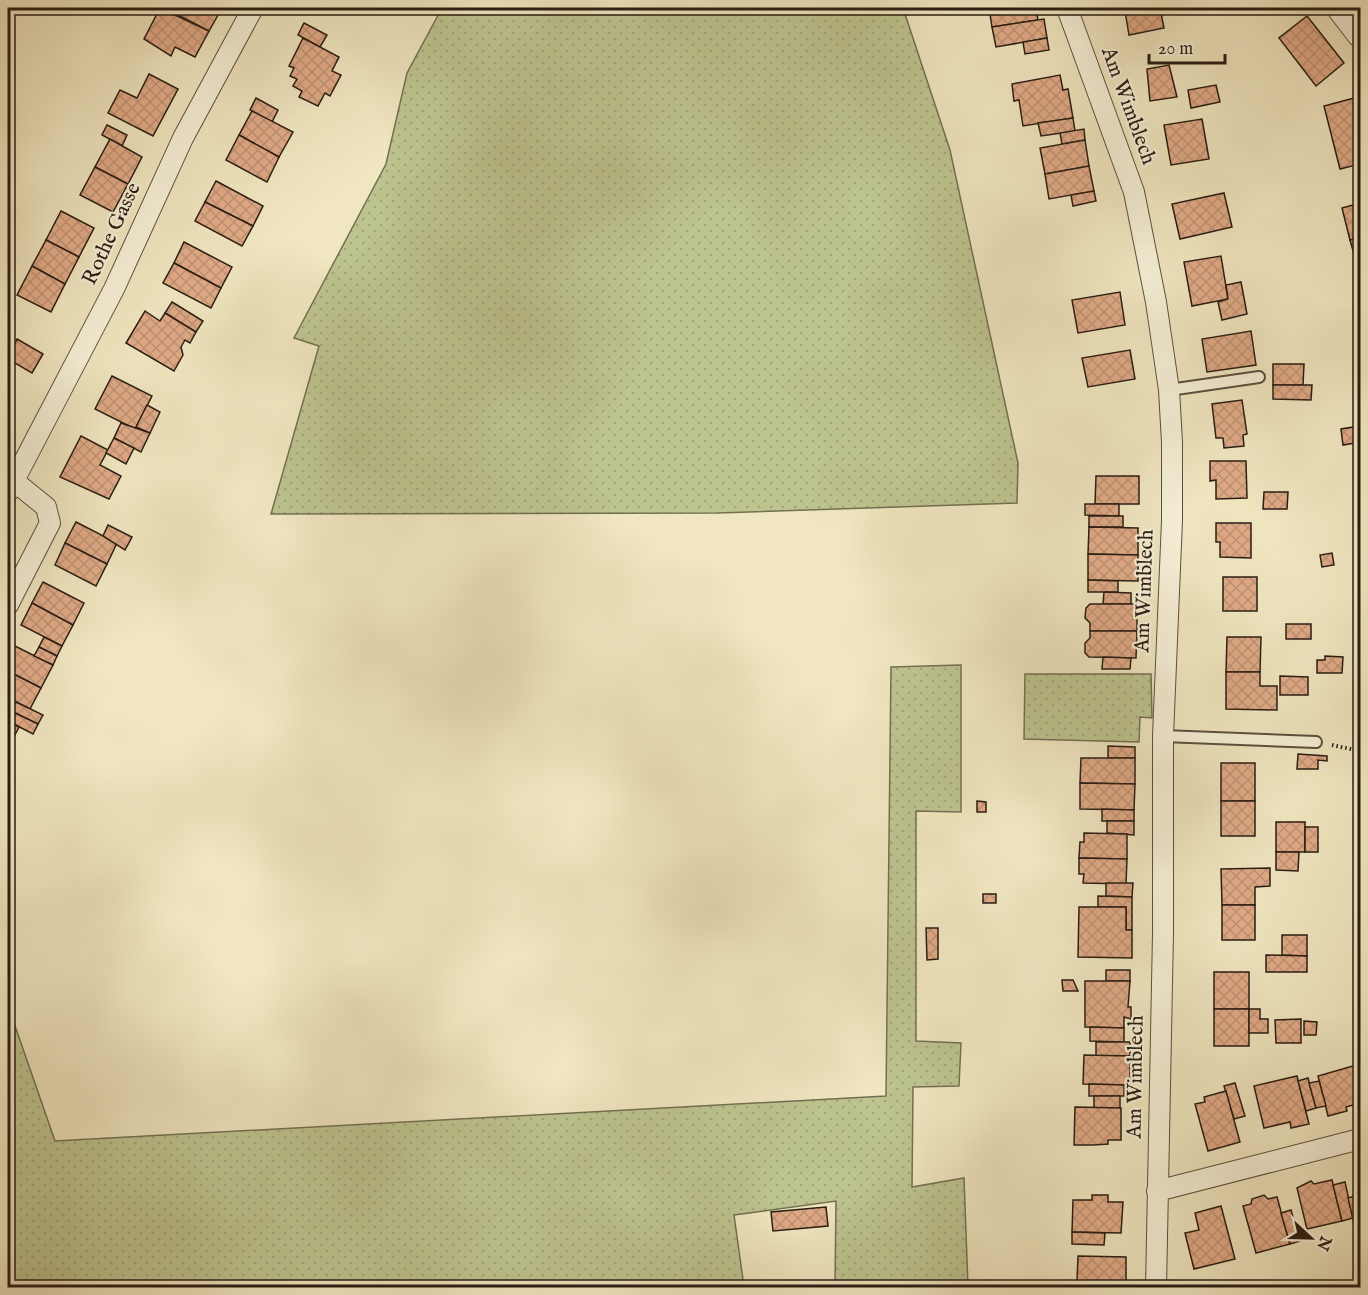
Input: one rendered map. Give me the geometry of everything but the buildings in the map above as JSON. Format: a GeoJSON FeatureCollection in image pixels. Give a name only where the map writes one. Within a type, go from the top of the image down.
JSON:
{"type":"FeatureCollection","features":[{"type":"Feature","properties":{"kind":"street","name":"Rothe Gasse"},"geometry":{"type":"LineString","coordinates":[[8,605],[50,523],[46,507],[11,487],[114,289],[183,138],[253,8]]}},
{"type":"Feature","properties":{"kind":"street","name":"Am Wimblech"},"geometry":{"type":"LineString","coordinates":[[1067,8],[1134,192],[1156,302],[1168,390],[1172,442],[1172,520],[1163,736],[1163,933],[1156,1287]]}},
{"type":"Feature","properties":{"kind":"street"},"geometry":{"type":"LineString","coordinates":[[1340,8],[1360,34]]}},
{"type":"Feature","properties":{"kind":"street"},"geometry":{"type":"LineString","coordinates":[[1157,1191],[1360,1139]]}},
{"type":"Feature","properties":{"kind":"lane"},"geometry":{"type":"LineString","coordinates":[[1168,390],[1259,377]]}},
{"type":"Feature","properties":{"kind":"lane"},"geometry":{"type":"LineString","coordinates":[[1163,736],[1316,742]]}},
{"type":"Feature","properties":{"kind":"path"},"geometry":{"type":"LineString","coordinates":[[1316,742],[1360,751]]}},
{"type":"Feature","properties":{"kind":"green space"},"geometry":{"type":"Polygon","coordinates":[[[442,8],[903,8],[950,150],[1018,463],[1017,503],[718,513],[271,514],[319,346],[294,338],[386,164],[407,73],[442,8]]]}},
{"type":"Feature","properties":{"kind":"green space"},"geometry":{"type":"Polygon","coordinates":[[[961,665],[961,812],[916,811],[916,1041],[961,1043],[959,1086],[913,1087],[912,1187],[964,1178],[968,1287],[835,1287],[836,1201],[734,1215],[744,1287],[8,1287],[8,1018],[14,1023],[55,1141],[886,1096],[891,667],[961,665]]]}},
{"type":"Feature","properties":{"kind":"green space"},"geometry":{"type":"Polygon","coordinates":[[[1025,674],[1151,674],[1152,718],[1140,717],[1139,742],[1024,739],[1025,674]]]}}]}
